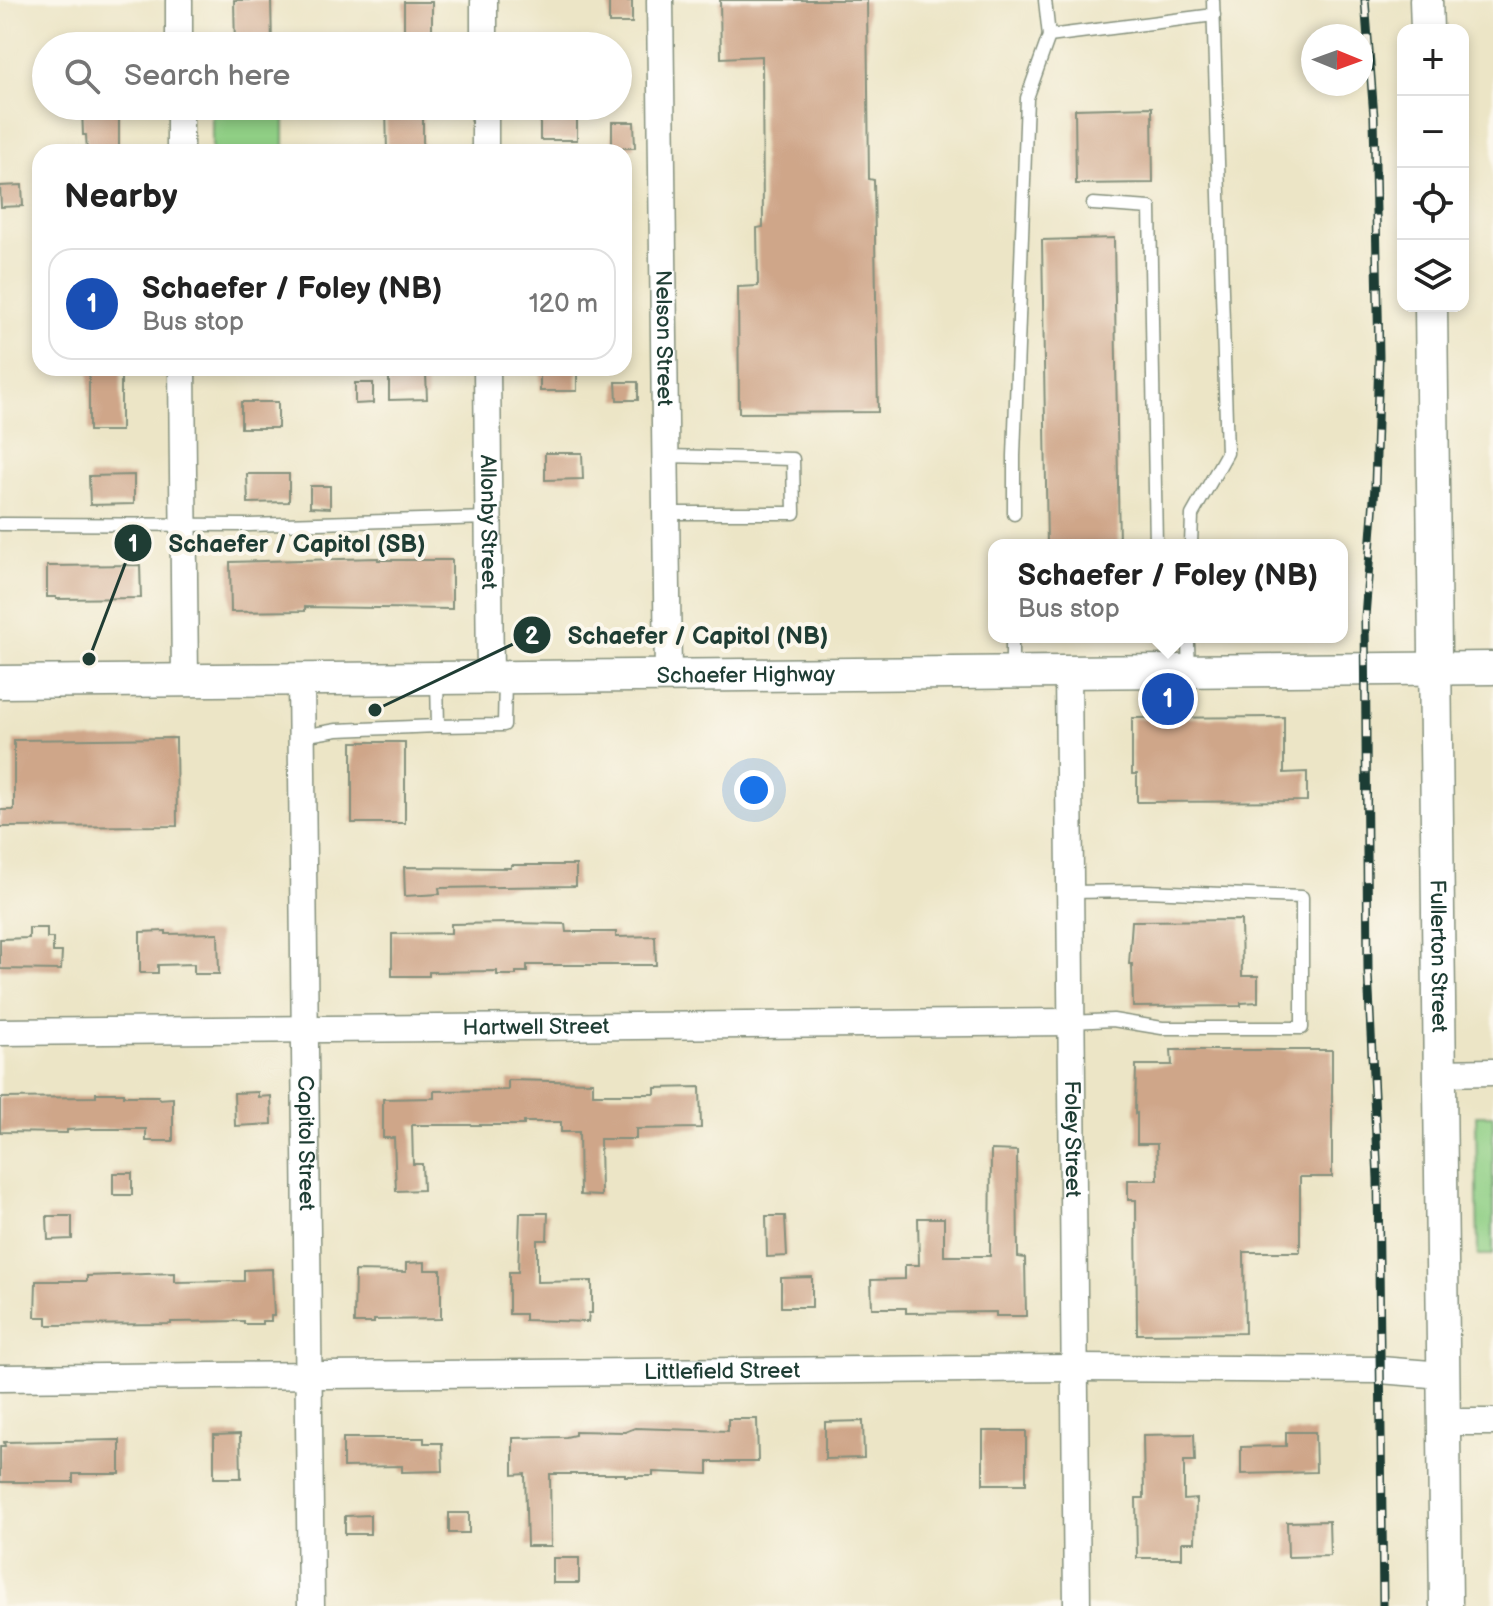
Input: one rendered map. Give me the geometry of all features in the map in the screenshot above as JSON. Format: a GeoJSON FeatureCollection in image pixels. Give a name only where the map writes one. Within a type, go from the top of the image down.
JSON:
{"type":"FeatureCollection","features":[{"type":"Feature","properties":{"kind":"street"},"geometry":{"type":"LineString","coordinates":[[179,0],[179,32]]}},
{"type":"Feature","properties":{"kind":"street"},"geometry":{"type":"LineString","coordinates":[[484,0],[484,32]]}},
{"type":"Feature","properties":{"kind":"street","name":"Nelson Street"},"geometry":{"type":"LineString","coordinates":[[660,0],[668,675]]}},
{"type":"Feature","properties":{"kind":"street"},"geometry":{"type":"LineString","coordinates":[[1426,0],[1427,24]]}},
{"type":"Feature","properties":{"kind":"street"},"geometry":{"type":"LineString","coordinates":[[180,120],[180,144]]}},
{"type":"Feature","properties":{"kind":"street"},"geometry":{"type":"LineString","coordinates":[[485,120],[485,144]]}},
{"type":"Feature","properties":{"kind":"street","name":"Fullerton Street"},"geometry":{"type":"LineString","coordinates":[[1431,312],[1446,1606]]}},
{"type":"Feature","properties":{"kind":"street"},"geometry":{"type":"LineString","coordinates":[[182,376],[185,680]]}},
{"type":"Feature","properties":{"kind":"street","name":"Allonby Street"},"geometry":{"type":"LineString","coordinates":[[487,376],[489,518],[498,677]]}},
{"type":"Feature","properties":{"kind":"street","name":"Schaefer Highway"},"geometry":{"type":"LineString","coordinates":[[0,682],[1068,671],[1187,647],[1436,669],[1493,668]]}},
{"type":"Feature","properties":{"kind":"street","name":"Foley Street"},"geometry":{"type":"LineString","coordinates":[[1068,671],[1077,1606]]}},
{"type":"Feature","properties":{"kind":"street","name":"Capitol Street"},"geometry":{"type":"LineString","coordinates":[[301,679],[311,1606]]}},
{"type":"Feature","properties":{"kind":"street","name":"Hartwell Street"},"geometry":{"type":"LineString","coordinates":[[0,1032],[1071,1022]]}},
{"type":"Feature","properties":{"kind":"street"},"geometry":{"type":"LineString","coordinates":[[1440,1073],[1493,1072]]}},
{"type":"Feature","properties":{"kind":"street","name":"Littlefield Street"},"geometry":{"type":"LineString","coordinates":[[0,1378],[1074,1368],[1380,1370],[1443,1375]]}},
{"type":"Feature","properties":{"kind":"street"},"geometry":{"type":"LineString","coordinates":[[1444,1422],[1493,1422]]}},
{"type":"Feature","properties":{"kind":"lane"},"geometry":{"type":"LineString","coordinates":[[1014,514],[1027,98],[1049,36],[1045,0]]}},
{"type":"Feature","properties":{"kind":"lane"},"geometry":{"type":"LineString","coordinates":[[1191,539],[1192,515],[1227,453],[1213,0]]}},
{"type":"Feature","properties":{"kind":"lane"},"geometry":{"type":"LineString","coordinates":[[1049,36],[1214,15]]}},
{"type":"Feature","properties":{"kind":"lane"},"geometry":{"type":"LineString","coordinates":[[1093,204],[1150,208],[1156,539]]}},
{"type":"Feature","properties":{"kind":"lane"},"geometry":{"type":"LineString","coordinates":[[666,456],[793,459],[794,513],[666,513]]}},
{"type":"Feature","properties":{"kind":"lane"},"geometry":{"type":"LineString","coordinates":[[0,524],[249,525],[489,518]]}},
{"type":"Feature","properties":{"kind":"lane"},"geometry":{"type":"LineString","coordinates":[[1012,643],[1012,672]]}},
{"type":"Feature","properties":{"kind":"lane"},"geometry":{"type":"LineString","coordinates":[[302,736],[337,730],[504,725],[498,677]]}},
{"type":"Feature","properties":{"kind":"lane"},"geometry":{"type":"LineString","coordinates":[[437,678],[438,726]]}},
{"type":"Feature","properties":{"kind":"lane"},"geometry":{"type":"LineString","coordinates":[[1069,892],[1145,891],[1302,897],[1302,1028],[1162,1028],[1113,1020],[1071,1022]]}},
{"type":"Feature","properties":{"kind":"green space"},"geometry":{"type":"Polygon","coordinates":[[[212,120],[284,120],[284,144],[212,144],[212,120]]]}},
{"type":"Feature","properties":{"kind":"green space"},"geometry":{"type":"Polygon","coordinates":[[[1476,1115],[1493,1115],[1493,1255],[1478,1255],[1476,1115]]]}},
{"type":"Feature","properties":{"kind":"building"},"geometry":{"type":"Polygon","coordinates":[[[234,0],[271,0],[272,32],[235,32],[234,0]]]}},
{"type":"Feature","properties":{"kind":"building"},"geometry":{"type":"Polygon","coordinates":[[[609,0],[632,1],[632,23],[609,23],[609,0]]]}},
{"type":"Feature","properties":{"kind":"building"},"geometry":{"type":"Polygon","coordinates":[[[720,0],[867,0],[869,179],[874,180],[878,412],[739,413],[738,287],[758,286],[757,228],[763,227],[762,56],[721,58],[720,0]]]}},
{"type":"Feature","properties":{"kind":"building"},"geometry":{"type":"Polygon","coordinates":[[[404,2],[432,2],[432,32],[404,32],[404,2]]]}},
{"type":"Feature","properties":{"kind":"building"},"geometry":{"type":"Polygon","coordinates":[[[1152,107],[1153,183],[1076,184],[1075,109],[1152,107]]]}},
{"type":"Feature","properties":{"kind":"building"},"geometry":{"type":"Polygon","coordinates":[[[82,120],[119,120],[119,144],[87,144],[86,135],[83,135],[82,120]]]}},
{"type":"Feature","properties":{"kind":"building"},"geometry":{"type":"Polygon","coordinates":[[[386,120],[423,120],[423,144],[387,144],[386,120]]]}},
{"type":"Feature","properties":{"kind":"building"},"geometry":{"type":"Polygon","coordinates":[[[540,120],[577,120],[577,140],[540,140],[540,120]]]}},
{"type":"Feature","properties":{"kind":"building"},"geometry":{"type":"Polygon","coordinates":[[[612,122],[634,122],[635,148],[632,144],[612,144],[612,122]]]}},
{"type":"Feature","properties":{"kind":"building"},"geometry":{"type":"Polygon","coordinates":[[[22,185],[23,206],[1,207],[0,186],[22,185]]]}},
{"type":"Feature","properties":{"kind":"building"},"geometry":{"type":"Polygon","coordinates":[[[1114,238],[1119,539],[1047,539],[1042,240],[1114,238]]]}},
{"type":"Feature","properties":{"kind":"building"},"geometry":{"type":"Polygon","coordinates":[[[89,376],[121,376],[121,431],[89,431],[89,376]]]}},
{"type":"Feature","properties":{"kind":"building"},"geometry":{"type":"Polygon","coordinates":[[[389,376],[426,376],[427,399],[389,400],[389,376]]]}},
{"type":"Feature","properties":{"kind":"building"},"geometry":{"type":"Polygon","coordinates":[[[540,376],[577,376],[577,391],[540,391],[540,376]]]}},
{"type":"Feature","properties":{"kind":"building"},"geometry":{"type":"Polygon","coordinates":[[[616,382],[638,382],[638,400],[617,400],[616,382]]]}},
{"type":"Feature","properties":{"kind":"building"},"geometry":{"type":"Polygon","coordinates":[[[355,383],[373,383],[373,403],[355,404],[355,383]]]}},
{"type":"Feature","properties":{"kind":"building"},"geometry":{"type":"Polygon","coordinates":[[[241,402],[278,402],[278,428],[241,428],[241,402]]]}},
{"type":"Feature","properties":{"kind":"building"},"geometry":{"type":"Polygon","coordinates":[[[545,453],[582,453],[583,479],[545,480],[545,453]]]}},
{"type":"Feature","properties":{"kind":"building"},"geometry":{"type":"Polygon","coordinates":[[[247,474],[289,474],[289,502],[248,503],[247,474]]]}},
{"type":"Feature","properties":{"kind":"building"},"geometry":{"type":"Polygon","coordinates":[[[134,475],[134,504],[90,505],[89,476],[134,475]]]}},
{"type":"Feature","properties":{"kind":"building"},"geometry":{"type":"Polygon","coordinates":[[[310,486],[330,486],[330,508],[310,507],[310,486]]]}},
{"type":"Feature","properties":{"kind":"building"},"geometry":{"type":"Polygon","coordinates":[[[378,558],[452,560],[452,609],[305,607],[305,611],[231,612],[230,562],[378,558]]]}},
{"type":"Feature","properties":{"kind":"building"},"geometry":{"type":"Polygon","coordinates":[[[140,565],[141,598],[47,597],[47,566],[140,565]]]}},
{"type":"Feature","properties":{"kind":"building"},"geometry":{"type":"Polygon","coordinates":[[[1284,717],[1284,773],[1307,772],[1307,801],[1137,802],[1137,774],[1132,774],[1132,718],[1284,717]]]}},
{"type":"Feature","properties":{"kind":"building"},"geometry":{"type":"Polygon","coordinates":[[[176,738],[177,826],[0,827],[0,810],[14,810],[14,740],[176,738]]]}},
{"type":"Feature","properties":{"kind":"building"},"geometry":{"type":"Polygon","coordinates":[[[352,742],[405,742],[405,823],[352,823],[352,742]]]}},
{"type":"Feature","properties":{"kind":"building"},"geometry":{"type":"Polygon","coordinates":[[[511,865],[576,865],[576,886],[439,888],[440,894],[405,896],[404,867],[511,868],[511,865]]]}},
{"type":"Feature","properties":{"kind":"building"},"geometry":{"type":"Polygon","coordinates":[[[1241,920],[1242,976],[1258,976],[1258,1002],[1241,1003],[1241,1006],[1133,1007],[1132,964],[1129,964],[1132,921],[1241,920]]]}},
{"type":"Feature","properties":{"kind":"building"},"geometry":{"type":"Polygon","coordinates":[[[451,924],[565,924],[566,932],[616,932],[616,937],[655,936],[656,965],[527,965],[527,972],[516,972],[516,975],[497,975],[497,971],[392,976],[392,934],[451,933],[451,924]]]}},
{"type":"Feature","properties":{"kind":"building"},"geometry":{"type":"Polygon","coordinates":[[[29,928],[47,928],[47,938],[53,938],[53,952],[62,952],[61,970],[0,969],[0,939],[29,938],[29,928]]]}},
{"type":"Feature","properties":{"kind":"building"},"geometry":{"type":"Polygon","coordinates":[[[166,931],[166,934],[218,933],[219,974],[194,974],[194,964],[158,965],[158,973],[140,973],[140,932],[166,931]]]}},
{"type":"Feature","properties":{"kind":"building"},"geometry":{"type":"Polygon","coordinates":[[[1171,1050],[1332,1050],[1332,1177],[1300,1177],[1300,1252],[1244,1252],[1245,1333],[1137,1334],[1136,1200],[1128,1200],[1128,1180],[1158,1180],[1157,1144],[1137,1144],[1136,1065],[1172,1065],[1171,1050]]]}},
{"type":"Feature","properties":{"kind":"building"},"geometry":{"type":"Polygon","coordinates":[[[508,1080],[593,1082],[593,1094],[655,1094],[655,1088],[700,1087],[701,1128],[636,1129],[636,1139],[600,1139],[601,1196],[580,1195],[579,1132],[561,1132],[561,1122],[412,1125],[413,1164],[422,1164],[423,1190],[396,1191],[394,1138],[383,1138],[383,1099],[434,1098],[434,1091],[508,1090],[508,1080]]]}},
{"type":"Feature","properties":{"kind":"building"},"geometry":{"type":"Polygon","coordinates":[[[258,1092],[258,1097],[271,1096],[272,1124],[235,1126],[234,1093],[258,1092]]]}},
{"type":"Feature","properties":{"kind":"building"},"geometry":{"type":"Polygon","coordinates":[[[96,1093],[173,1098],[173,1141],[146,1141],[146,1129],[0,1132],[0,1098],[96,1097],[96,1093]]]}},
{"type":"Feature","properties":{"kind":"building"},"geometry":{"type":"Polygon","coordinates":[[[991,1150],[1017,1151],[1018,1257],[1025,1258],[1026,1316],[996,1316],[996,1312],[906,1313],[906,1308],[872,1308],[871,1280],[905,1279],[905,1265],[919,1265],[918,1218],[944,1218],[944,1256],[990,1256],[991,1150]]]}},
{"type":"Feature","properties":{"kind":"building"},"geometry":{"type":"Polygon","coordinates":[[[113,1173],[132,1173],[132,1195],[113,1195],[113,1173]]]}},
{"type":"Feature","properties":{"kind":"building"},"geometry":{"type":"Polygon","coordinates":[[[520,1213],[548,1213],[547,1240],[537,1240],[537,1282],[592,1281],[592,1313],[589,1313],[588,1322],[525,1320],[525,1314],[509,1314],[509,1272],[518,1272],[520,1213]]]}},
{"type":"Feature","properties":{"kind":"building"},"geometry":{"type":"Polygon","coordinates":[[[47,1216],[72,1216],[72,1239],[48,1240],[47,1216]]]}},
{"type":"Feature","properties":{"kind":"building"},"geometry":{"type":"Polygon","coordinates":[[[766,1216],[785,1216],[787,1256],[767,1257],[766,1216]]]}},
{"type":"Feature","properties":{"kind":"building"},"geometry":{"type":"Polygon","coordinates":[[[425,1262],[425,1270],[441,1270],[441,1319],[354,1323],[355,1271],[406,1272],[406,1263],[425,1262]]]}},
{"type":"Feature","properties":{"kind":"building"},"geometry":{"type":"Polygon","coordinates":[[[272,1269],[274,1316],[271,1316],[271,1321],[262,1321],[262,1324],[244,1324],[244,1321],[47,1325],[47,1317],[35,1317],[36,1281],[87,1281],[87,1276],[175,1273],[175,1282],[244,1281],[244,1270],[272,1269]]]}},
{"type":"Feature","properties":{"kind":"building"},"geometry":{"type":"Polygon","coordinates":[[[812,1277],[812,1307],[781,1307],[781,1278],[812,1277]]]}},
{"type":"Feature","properties":{"kind":"building"},"geometry":{"type":"Polygon","coordinates":[[[728,1419],[757,1419],[758,1462],[708,1462],[708,1474],[550,1474],[551,1546],[527,1546],[525,1474],[513,1475],[513,1438],[566,1437],[575,1435],[575,1431],[625,1432],[635,1428],[728,1431],[728,1419]]]}},
{"type":"Feature","properties":{"kind":"building"},"geometry":{"type":"Polygon","coordinates":[[[863,1421],[864,1458],[825,1459],[825,1422],[863,1421]]]}},
{"type":"Feature","properties":{"kind":"building"},"geometry":{"type":"Polygon","coordinates":[[[983,1431],[1026,1431],[1026,1484],[983,1484],[983,1431]]]}},
{"type":"Feature","properties":{"kind":"building"},"geometry":{"type":"Polygon","coordinates":[[[1286,1432],[1315,1432],[1316,1472],[1241,1474],[1241,1447],[1286,1446],[1286,1432]]]}},
{"type":"Feature","properties":{"kind":"building"},"geometry":{"type":"Polygon","coordinates":[[[240,1434],[241,1478],[214,1478],[214,1435],[240,1434]]]}},
{"type":"Feature","properties":{"kind":"building"},"geometry":{"type":"Polygon","coordinates":[[[1194,1434],[1195,1461],[1184,1461],[1184,1500],[1196,1499],[1195,1542],[1182,1542],[1182,1558],[1137,1558],[1136,1498],[1144,1498],[1143,1435],[1194,1434]]]}},
{"type":"Feature","properties":{"kind":"building"},"geometry":{"type":"Polygon","coordinates":[[[343,1438],[424,1438],[424,1443],[442,1443],[443,1471],[402,1472],[402,1466],[343,1467],[343,1438]]]}},
{"type":"Feature","properties":{"kind":"building"},"geometry":{"type":"Polygon","coordinates":[[[120,1440],[120,1474],[73,1474],[73,1482],[0,1482],[0,1446],[5,1446],[4,1442],[120,1440]]]}},
{"type":"Feature","properties":{"kind":"building"},"geometry":{"type":"Polygon","coordinates":[[[449,1513],[469,1513],[469,1533],[449,1533],[449,1513]]]}},
{"type":"Feature","properties":{"kind":"building"},"geometry":{"type":"Polygon","coordinates":[[[370,1515],[370,1534],[345,1534],[345,1516],[370,1515]]]}},
{"type":"Feature","properties":{"kind":"building"},"geometry":{"type":"Polygon","coordinates":[[[1329,1521],[1330,1556],[1288,1557],[1287,1522],[1329,1521]]]}},
{"type":"Feature","properties":{"kind":"building"},"geometry":{"type":"Polygon","coordinates":[[[553,1558],[579,1558],[579,1583],[553,1583],[553,1558]]]}},
{"type":"Feature","properties":{"kind":"railway"},"geometry":{"type":"LineString","coordinates":[[1365,0],[1374,117],[1379,357],[1375,486],[1365,617],[1368,971],[1378,1179],[1383,1606]]}},
{"type":"Feature","properties":{"kind":"place","name":"Schaefer / Capitol (SB)"},"geometry":{"type":"Point","coordinates":[89,659]}},
{"type":"Feature","properties":{"kind":"place","name":"Schaefer / Foley (NB)"},"geometry":{"type":"Point","coordinates":[1168,699]}},
{"type":"Feature","properties":{"kind":"place","name":"Schaefer / Capitol (NB)"},"geometry":{"type":"Point","coordinates":[375,710]}}]}
